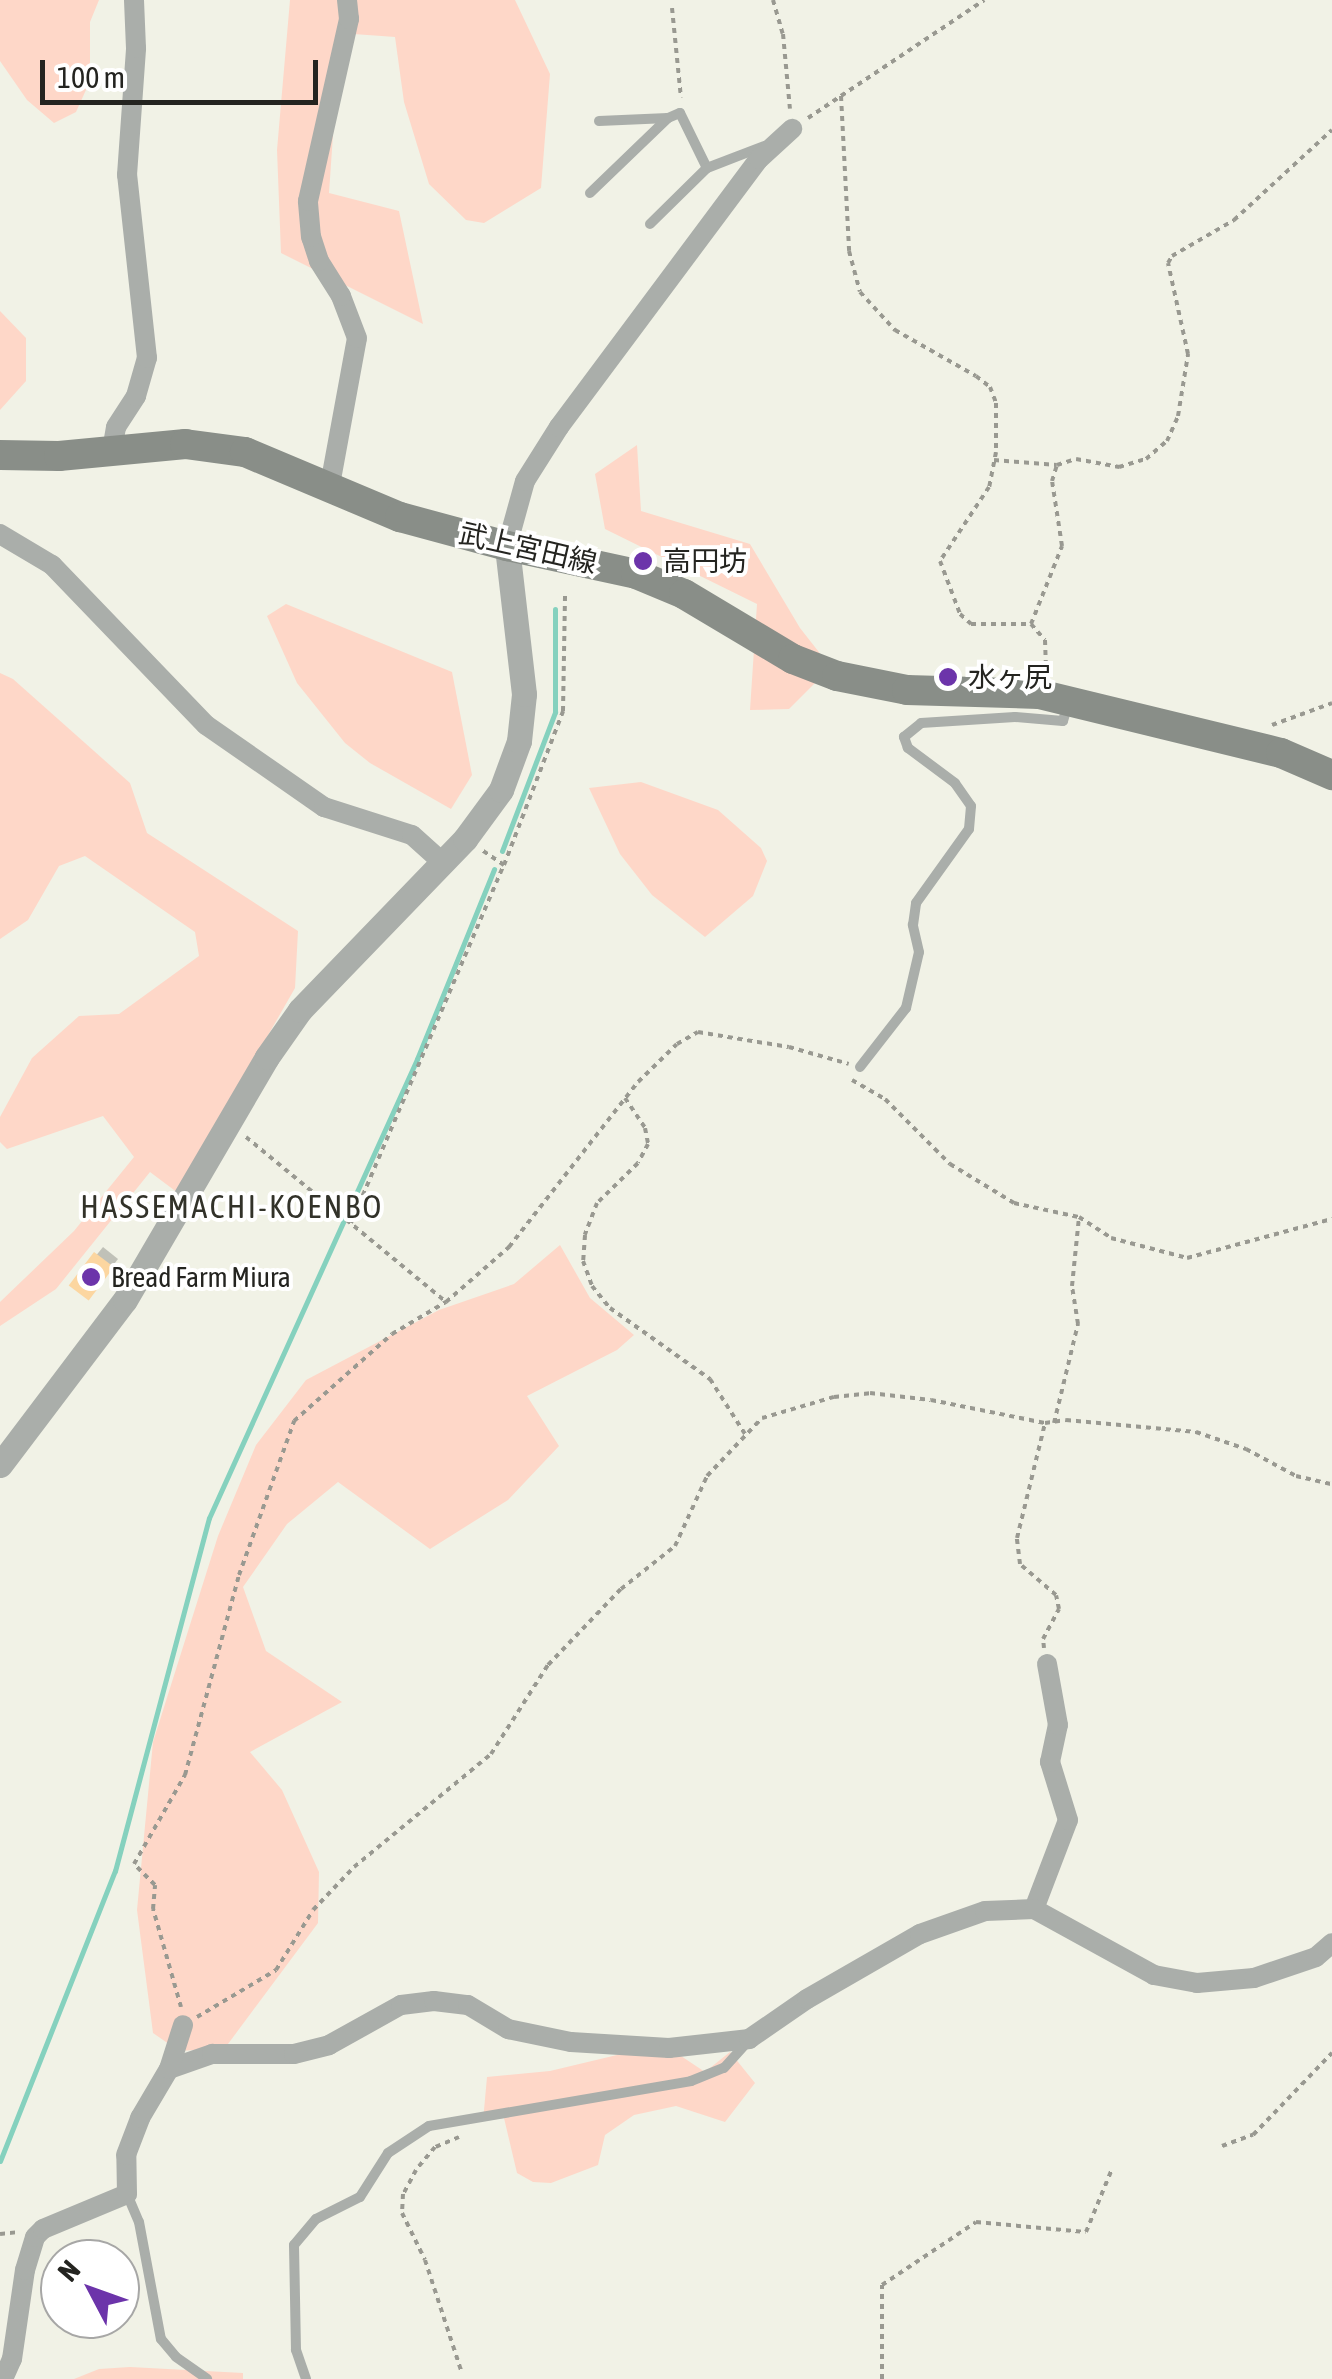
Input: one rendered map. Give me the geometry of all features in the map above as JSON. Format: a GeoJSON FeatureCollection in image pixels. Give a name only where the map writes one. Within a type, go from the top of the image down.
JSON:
{"type":"FeatureCollection","features":[{"type":"Feature","properties":{"kind":"main road","name":"武上宮田線"},"geometry":{"type":"LineString","coordinates":[[0,454],[46,457],[185,444],[232,449],[400,517],[656,582],[710,607],[793,658],[857,682],[906,690],[1054,697],[1281,753],[1332,775]]}},
{"type":"Feature","properties":{"kind":"street"},"geometry":{"type":"LineString","coordinates":[[112,450],[116,427],[136,396],[146,358],[127,175],[136,48],[134,0]]}},
{"type":"Feature","properties":{"kind":"street"},"geometry":{"type":"LineString","coordinates":[[330,486],[357,338],[346,307],[319,261],[311,237],[308,201],[350,19],[347,0]]}},
{"type":"Feature","properties":{"kind":"street"},"geometry":{"type":"LineString","coordinates":[[0,1466],[125,1300],[300,1010],[465,839],[501,790],[522,726],[524,669],[507,546],[526,481],[559,427],[760,159],[785,135]]}},
{"type":"Feature","properties":{"kind":"street"},"geometry":{"type":"LineString","coordinates":[[0,534],[52,565],[206,725],[324,807],[412,835],[442,862]]}},
{"type":"Feature","properties":{"kind":"street"},"geometry":{"type":"LineString","coordinates":[[1034,1909],[1068,1820],[1050,1762],[1058,1725],[1047,1664]]}},
{"type":"Feature","properties":{"kind":"street"},"geometry":{"type":"LineString","coordinates":[[169,2068],[212,2054],[294,2054],[329,2045],[401,2005],[434,2001],[468,2005],[508,2028],[571,2042],[670,2048],[749,2039],[806,1999],[920,1934],[986,1912],[1034,1909],[1154,1975],[1197,1983],[1254,1978],[1316,1956],[1332,1943]]}},
{"type":"Feature","properties":{"kind":"street"},"geometry":{"type":"LineString","coordinates":[[4,2379],[12,2359],[24,2270],[36,2237],[43,2228],[128,2194],[126,2155],[140,2118],[169,2068],[183,2025]]}},
{"type":"Feature","properties":{"kind":"lane"},"geometry":{"type":"LineString","coordinates":[[600,121],[668,118],[680,113],[707,168]]}},
{"type":"Feature","properties":{"kind":"lane"},"geometry":{"type":"LineString","coordinates":[[590,193],[668,118]]}},
{"type":"Feature","properties":{"kind":"lane"},"geometry":{"type":"LineString","coordinates":[[650,224],[707,168],[785,135]]}},
{"type":"Feature","properties":{"kind":"lane"},"geometry":{"type":"LineString","coordinates":[[860,1067],[906,1008],[919,952],[913,924],[916,903],[969,828],[971,806],[963,794],[908,748],[904,737],[921,723],[1015,717],[1063,721],[1054,697]]}},
{"type":"Feature","properties":{"kind":"lane"},"geometry":{"type":"LineString","coordinates":[[306,2379],[296,2350],[294,2245],[316,2220],[360,2196],[388,2153],[429,2126],[692,2081],[724,2068],[749,2039]]}},
{"type":"Feature","properties":{"kind":"lane"},"geometry":{"type":"LineString","coordinates":[[128,2194],[140,2222],[161,2339],[176,2357],[206,2379]]}},
{"type":"Feature","properties":{"kind":"path"},"geometry":{"type":"LineString","coordinates":[[773,0],[782,34],[785,135]]}},
{"type":"Feature","properties":{"kind":"path"},"geometry":{"type":"LineString","coordinates":[[785,135],[984,0]]}},
{"type":"Feature","properties":{"kind":"path"},"geometry":{"type":"LineString","coordinates":[[672,8],[682,77],[680,113]]}},
{"type":"Feature","properties":{"kind":"path"},"geometry":{"type":"LineString","coordinates":[[841,96],[849,251],[860,292],[871,310],[895,330],[990,387],[996,404],[989,487],[940,562],[960,614],[971,624],[1031,624],[1045,640],[1054,697]]}},
{"type":"Feature","properties":{"kind":"path"},"geometry":{"type":"LineString","coordinates":[[994,460],[1057,466],[1076,459],[1119,467],[1146,459],[1166,441],[1178,416],[1188,354],[1168,263],[1172,256],[1234,220],[1332,130]]}},
{"type":"Feature","properties":{"kind":"path"},"geometry":{"type":"LineString","coordinates":[[1031,624],[1062,546],[1052,482],[1057,466]]}},
{"type":"Feature","properties":{"kind":"path"},"geometry":{"type":"LineString","coordinates":[[349,1222],[504,865],[564,711],[565,595]]}},
{"type":"Feature","properties":{"kind":"path"},"geometry":{"type":"LineString","coordinates":[[1230,740],[1332,704]]}},
{"type":"Feature","properties":{"kind":"path"},"geometry":{"type":"LineString","coordinates":[[465,839],[504,865]]}},
{"type":"Feature","properties":{"kind":"path"},"geometry":{"type":"LineString","coordinates":[[1332,1219],[1187,1258],[1111,1238],[1079,1218],[1014,1203],[950,1164],[885,1099],[849,1079],[860,1067],[789,1046],[698,1032],[677,1044],[625,1098],[508,1247],[446,1302],[392,1334],[294,1421],[239,1575],[185,1775],[134,1864],[155,1886],[153,1909],[180,1991],[183,2025],[276,1970],[313,1910],[354,1868],[491,1754],[548,1664],[621,1589],[675,1546],[708,1476],[762,1418],[834,1397],[870,1394],[931,1400],[1046,1423],[1066,1420],[1196,1432],[1246,1449],[1296,1476],[1332,1484]]}},
{"type":"Feature","properties":{"kind":"path"},"geometry":{"type":"LineString","coordinates":[[625,1098],[646,1128],[648,1144],[638,1163],[596,1203],[585,1235],[583,1260],[592,1286],[610,1308],[710,1379],[745,1434]]}},
{"type":"Feature","properties":{"kind":"path"},"geometry":{"type":"LineString","coordinates":[[229,1122],[446,1302]]}},
{"type":"Feature","properties":{"kind":"path"},"geometry":{"type":"LineString","coordinates":[[1054,1423],[1078,1324],[1072,1286],[1079,1218]]}},
{"type":"Feature","properties":{"kind":"path"},"geometry":{"type":"LineString","coordinates":[[1046,1423],[1016,1538],[1020,1564],[1056,1595],[1059,1609],[1043,1639],[1047,1664]]}},
{"type":"Feature","properties":{"kind":"path"},"geometry":{"type":"LineString","coordinates":[[1222,2146],[1253,2135],[1332,2053]]}},
{"type":"Feature","properties":{"kind":"path"},"geometry":{"type":"LineString","coordinates":[[461,2370],[425,2260],[402,2214],[403,2194],[436,2147],[471,2132]]}},
{"type":"Feature","properties":{"kind":"path"},"geometry":{"type":"LineString","coordinates":[[882,2379],[882,2285],[976,2222],[1086,2232],[1112,2169]]}},
{"type":"Feature","properties":{"kind":"shaded area"},"geometry":{"type":"Polygon","coordinates":[[[0,0],[99,0],[90,22],[90,81],[76,112],[54,123],[27,100],[0,61],[0,0]]]}},
{"type":"Feature","properties":{"kind":"shaded area"},"geometry":{"type":"Polygon","coordinates":[[[290,0],[515,0],[550,74],[541,188],[484,223],[466,220],[429,184],[404,102],[395,37],[340,33],[329,193],[399,211],[423,324],[281,253],[277,150],[290,0]]]}},
{"type":"Feature","properties":{"kind":"shaded area"},"geometry":{"type":"Polygon","coordinates":[[[0,311],[26,338],[26,381],[0,410],[0,311]]]}},
{"type":"Feature","properties":{"kind":"shaded area"},"geometry":{"type":"Polygon","coordinates":[[[637,445],[641,511],[750,544],[800,628],[822,656],[819,679],[789,709],[750,710],[757,604],[605,529],[595,474],[637,445]]]}},
{"type":"Feature","properties":{"kind":"shaded area"},"geometry":{"type":"Polygon","coordinates":[[[286,604],[452,672],[472,775],[451,809],[370,763],[345,743],[297,683],[267,616],[286,604]]]}},
{"type":"Feature","properties":{"kind":"shaded area"},"geometry":{"type":"Polygon","coordinates":[[[0,673],[13,679],[130,783],[147,833],[298,931],[295,988],[178,1193],[150,1172],[56,1289],[0,1326],[0,1302],[74,1231],[134,1157],[103,1116],[7,1149],[0,1142],[0,1117],[32,1058],[79,1016],[119,1014],[199,956],[195,932],[85,856],[59,866],[28,920],[0,939],[0,673]]]}},
{"type":"Feature","properties":{"kind":"shaded area"},"geometry":{"type":"Polygon","coordinates":[[[641,782],[718,810],[761,848],[767,861],[753,896],[705,937],[652,895],[620,854],[589,788],[641,782]]]}},
{"type":"Feature","properties":{"kind":"shaded area"},"geometry":{"type":"Polygon","coordinates":[[[560,1245],[590,1298],[634,1335],[617,1350],[527,1396],[559,1446],[508,1500],[430,1549],[338,1482],[287,1524],[243,1587],[266,1651],[342,1702],[250,1752],[282,1790],[319,1872],[318,1923],[225,2048],[179,2051],[153,2033],[137,1910],[153,1742],[218,1536],[256,1445],[306,1380],[439,1310],[514,1284],[560,1245]]]}},
{"type":"Feature","properties":{"kind":"shaded area"},"geometry":{"type":"Polygon","coordinates":[[[663,2044],[705,2072],[730,2052],[755,2083],[725,2122],[676,2106],[634,2115],[605,2135],[598,2165],[551,2183],[533,2182],[517,2173],[504,2118],[483,2121],[487,2077],[550,2071],[663,2044]]]}},
{"type":"Feature","properties":{"kind":"shaded area"},"geometry":{"type":"Polygon","coordinates":[[[99,2369],[243,2373],[243,2379],[74,2379],[99,2369]]]}},
{"type":"Feature","properties":{"kind":"building"},"geometry":{"type":"Polygon","coordinates":[[[94,1252],[114,1267],[89,1301],[69,1286],[94,1252]]]}},
{"type":"Feature","properties":{"kind":"waterway"},"geometry":{"type":"LineString","coordinates":[[502,851],[555,712],[555,609]]}},
{"type":"Feature","properties":{"kind":"waterway"},"geometry":{"type":"LineString","coordinates":[[0,2161],[115,1871],[209,1518],[417,1059],[494,869]]}},
{"type":"Feature","properties":{"kind":"place","name":"高円坊"},"geometry":{"type":"Point","coordinates":[643,561]}},
{"type":"Feature","properties":{"kind":"place","name":"水ヶ尻"},"geometry":{"type":"Point","coordinates":[948,677]}},
{"type":"Feature","properties":{"kind":"place","name":"Bread Farm Miura"},"geometry":{"type":"Point","coordinates":[91,1277]}},
{"type":"Feature","properties":{"kind":"district","name":"HASSEMACHI-KOENBO"},"geometry":{"type":"Point","coordinates":[232,1207]}}]}
